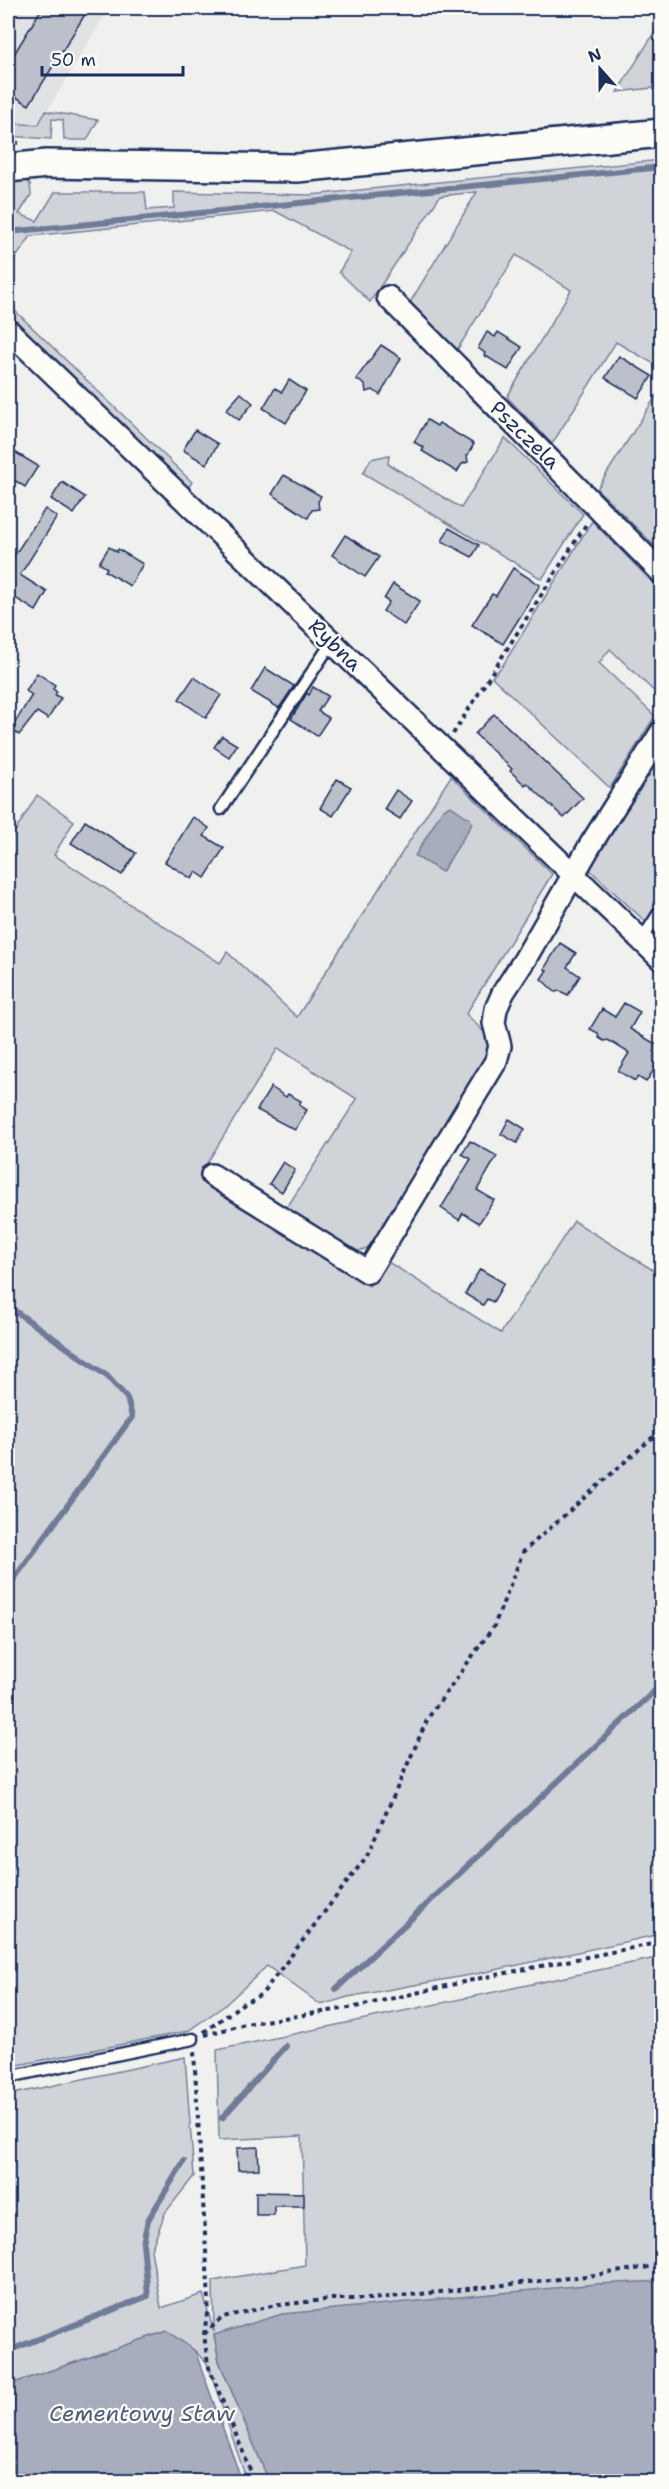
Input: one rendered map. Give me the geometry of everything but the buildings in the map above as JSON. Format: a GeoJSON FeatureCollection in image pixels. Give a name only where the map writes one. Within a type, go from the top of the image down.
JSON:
{"type":"FeatureCollection","features":[{"type":"Feature","properties":{"kind":"street"},"geometry":{"type":"LineString","coordinates":[[8,168],[47,164],[297,168],[662,133]]}},
{"type":"Feature","properties":{"kind":"street"},"geometry":{"type":"LineString","coordinates":[[8,158],[47,164]]}},
{"type":"Feature","properties":{"kind":"street","name":"Pszczela"},"geometry":{"type":"LineString","coordinates":[[388,297],[662,573]]}},
{"type":"Feature","properties":{"kind":"street","name":"Rybna"},"geometry":{"type":"LineString","coordinates":[[8,330],[662,960]]}},
{"type":"Feature","properties":{"kind":"street"},"geometry":{"type":"LineString","coordinates":[[212,1175],[368,1272],[496,1060],[500,1046],[494,1023],[496,1009],[503,993],[662,731]]}},
{"type":"Feature","properties":{"kind":"lane"},"geometry":{"type":"LineString","coordinates":[[221,809],[332,642]]}},
{"type":"Feature","properties":{"kind":"lane"},"geometry":{"type":"LineString","coordinates":[[641,941],[662,908]]}},
{"type":"Feature","properties":{"kind":"lane"},"geometry":{"type":"LineString","coordinates":[[8,2077],[193,2039]]}},
{"type":"Feature","properties":{"kind":"path"},"geometry":{"type":"LineString","coordinates":[[443,749],[596,506]]}},
{"type":"Feature","properties":{"kind":"path"},"geometry":{"type":"LineString","coordinates":[[193,2039],[242,2004],[262,1994],[367,1856],[428,1718],[494,1626],[523,1552],[662,1430]]}},
{"type":"Feature","properties":{"kind":"path"},"geometry":{"type":"LineString","coordinates":[[193,2039],[244,2024],[355,2007],[481,1978],[662,1942]]}},
{"type":"Feature","properties":{"kind":"path"},"geometry":{"type":"LineString","coordinates":[[193,2039],[209,2301],[204,2334],[208,2365],[255,2481]]}},
{"type":"Feature","properties":{"kind":"path"},"geometry":{"type":"LineString","coordinates":[[204,2334],[223,2317],[271,2306],[332,2299],[370,2299],[440,2292],[662,2265]]}},
{"type":"Feature","properties":{"kind":"shaded area"},"geometry":{"type":"Polygon","coordinates":[[[8,8],[109,8],[39,125],[8,123],[8,8]]]}},
{"type":"Feature","properties":{"kind":"shaded area"},"geometry":{"type":"Polygon","coordinates":[[[661,22],[661,87],[617,92],[661,22]]]}},
{"type":"Feature","properties":{"kind":"shaded area"},"geometry":{"type":"Polygon","coordinates":[[[46,111],[98,120],[87,140],[64,140],[63,120],[52,119],[51,139],[8,136],[8,123],[38,125],[46,111]]]}},
{"type":"Feature","properties":{"kind":"shaded area"},"geometry":{"type":"Polygon","coordinates":[[[661,160],[661,368],[616,342],[552,444],[507,397],[571,290],[516,255],[457,350],[409,304],[477,192],[440,196],[370,302],[339,272],[351,252],[275,211],[31,236],[8,269],[8,178],[22,177],[30,184],[31,195],[19,214],[37,221],[55,192],[145,192],[147,210],[174,208],[174,192],[310,195],[661,160]]]}},
{"type":"Feature","properties":{"kind":"shaded area"},"geometry":{"type":"Polygon","coordinates":[[[8,304],[192,482],[188,488],[182,486],[8,318],[8,304]]]}},
{"type":"Feature","properties":{"kind":"shaded area"},"geometry":{"type":"Polygon","coordinates":[[[661,388],[662,552],[597,489],[661,388]]]}},
{"type":"Feature","properties":{"kind":"shaded area"},"geometry":{"type":"Polygon","coordinates":[[[505,438],[583,514],[542,579],[363,473],[371,459],[389,455],[388,464],[461,508],[505,438]]]}},
{"type":"Feature","properties":{"kind":"shaded area"},"geometry":{"type":"Polygon","coordinates":[[[592,521],[661,591],[661,698],[610,649],[599,663],[655,716],[610,788],[492,677],[503,665],[592,521]]]}},
{"type":"Feature","properties":{"kind":"shaded area"},"geometry":{"type":"Polygon","coordinates":[[[661,746],[661,899],[647,923],[587,867],[661,746]]]}},
{"type":"Feature","properties":{"kind":"shaded area"},"geometry":{"type":"Polygon","coordinates":[[[451,776],[552,874],[466,1014],[492,1040],[493,1052],[376,1239],[367,1248],[350,1254],[284,1212],[357,1099],[278,1048],[199,1176],[369,1286],[385,1260],[501,1333],[574,1221],[661,1275],[661,1934],[481,1973],[348,1997],[321,2005],[267,1966],[224,2006],[188,2031],[8,2067],[8,843],[37,795],[74,821],[54,855],[220,963],[227,952],[297,1017],[451,776]]]}},
{"type":"Feature","properties":{"kind":"shaded area"},"geometry":{"type":"Polygon","coordinates":[[[661,1957],[661,2287],[214,2335],[219,2361],[269,2481],[247,2481],[208,2365],[195,2351],[167,2331],[8,2385],[8,2095],[185,2057],[194,2176],[165,2213],[151,2250],[161,2308],[203,2294],[214,2332],[213,2281],[305,2265],[302,2136],[219,2140],[217,2050],[661,1957]]]}},
{"type":"Feature","properties":{"kind":"water"},"geometry":{"type":"Polygon","coordinates":[[[451,806],[470,819],[472,824],[442,872],[415,856],[443,809],[451,806]]]}},
{"type":"Feature","properties":{"kind":"water"},"geometry":{"type":"Polygon","coordinates":[[[661,2281],[661,2481],[269,2481],[219,2361],[214,2335],[282,2314],[596,2284],[661,2281]]]}},
{"type":"Feature","properties":{"kind":"water","name":"Cementowy Staw"},"geometry":{"type":"Polygon","coordinates":[[[167,2331],[195,2351],[242,2481],[8,2481],[8,2385],[167,2331]]]}},
{"type":"Feature","properties":{"kind":"waterway"},"geometry":{"type":"LineString","coordinates":[[8,232],[662,167]]}},
{"type":"Feature","properties":{"kind":"waterway"},"geometry":{"type":"LineString","coordinates":[[8,1306],[107,1376],[127,1398],[132,1417],[8,1587]]}},
{"type":"Feature","properties":{"kind":"waterway"},"geometry":{"type":"LineString","coordinates":[[336,1989],[662,1684]]}},
{"type":"Feature","properties":{"kind":"waterway"},"geometry":{"type":"LineString","coordinates":[[222,2118],[286,2046]]}},
{"type":"Feature","properties":{"kind":"waterway"},"geometry":{"type":"LineString","coordinates":[[8,2351],[148,2296],[143,2243],[148,2220],[184,2161]]}}]}
